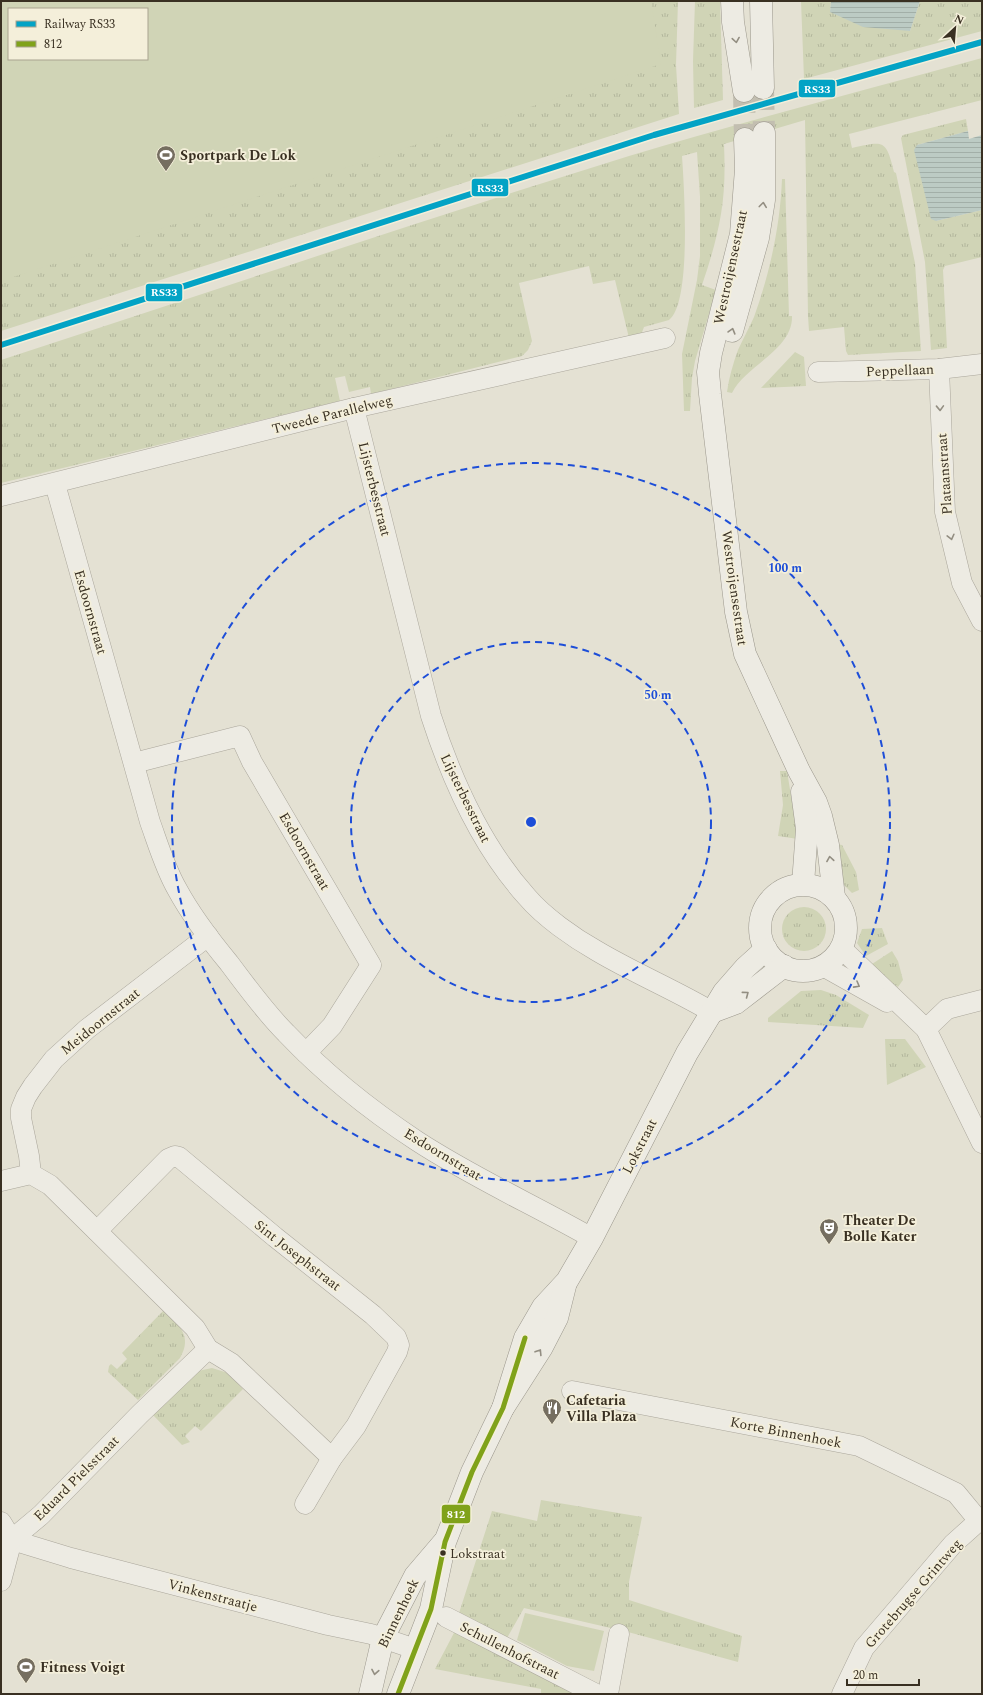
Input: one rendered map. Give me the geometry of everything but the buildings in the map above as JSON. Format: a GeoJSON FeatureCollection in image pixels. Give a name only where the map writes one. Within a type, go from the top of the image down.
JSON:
{"type":"FeatureCollection","features":[{"type":"Feature","properties":{"kind":"main road"},"geometry":{"type":"LineString","coordinates":[[732,1],[733,22],[753,89],[761,1]]}},
{"type":"Feature","properties":{"kind":"main road","name":"Westroijensestraat"},"geometry":{"type":"LineString","coordinates":[[755,136],[746,169],[741,234],[711,353],[708,372],[710,394],[736,612],[745,654],[799,771],[816,802],[824,828],[831,863],[834,897]]}},
{"type":"Feature","properties":{"kind":"main road","name":"Westroijensestraat"},"geometry":{"type":"LineString","coordinates":[[799,771],[807,829],[803,884]]}},
{"type":"Feature","properties":{"kind":"main road"},"geometry":{"type":"LineString","coordinates":[[803,884],[820,888],[834,897],[842,908],[846,919],[846,935],[841,948],[832,960],[823,966],[812,970],[800,970],[784,966],[776,960],[766,949],[760,932],[761,919],[765,908],[773,897],[784,889],[803,884]]}},
{"type":"Feature","properties":{"kind":"main road","name":"Lokstraat"},"geometry":{"type":"LineString","coordinates":[[567,1282],[592,1238],[687,1053],[724,992],[733,981],[766,949]]}},
{"type":"Feature","properties":{"kind":"main road"},"geometry":{"type":"LineString","coordinates":[[712,1012],[736,1002],[784,966]]}},
{"type":"Feature","properties":{"kind":"main road","name":"Binnenhoek"},"geometry":{"type":"LineString","coordinates":[[398,1694],[431,1609],[445,1542],[472,1472],[503,1408],[525,1338],[543,1307],[567,1282]]}},
{"type":"Feature","properties":{"kind":"main road","name":"Binnenhoek"},"geometry":{"type":"LineString","coordinates":[[370,1694],[383,1638],[415,1576],[445,1542]]}},
{"type":"Feature","properties":{"kind":"street","name":"Tweede Parallelweg"},"geometry":{"type":"LineString","coordinates":[[1,496],[55,484],[354,408],[665,338]]}},
{"type":"Feature","properties":{"kind":"street","name":"Peppellaan"},"geometry":{"type":"LineString","coordinates":[[818,372],[939,369],[982,364]]}},
{"type":"Feature","properties":{"kind":"street","name":"Plataanstraat"},"geometry":{"type":"LineString","coordinates":[[939,369],[945,512],[962,583],[982,621]]}},
{"type":"Feature","properties":{"kind":"street","name":"Lijsterbesstraat"},"geometry":{"type":"LineString","coordinates":[[354,408],[431,716],[443,754],[457,787],[476,823],[495,854],[528,898],[570,934],[597,952],[712,1012]]}},
{"type":"Feature","properties":{"kind":"street","name":"Esdoornstraat"},"geometry":{"type":"LineString","coordinates":[[55,484],[150,822],[162,858],[177,889],[208,936],[258,1001],[286,1033],[306,1053],[360,1100],[417,1141],[592,1238]]}},
{"type":"Feature","properties":{"kind":"street","name":"Esdoornstraat"},"geometry":{"type":"LineString","coordinates":[[134,763],[240,736],[252,762],[371,965],[332,1026],[306,1053]]}},
{"type":"Feature","properties":{"kind":"street","name":"Meidoornstraat"},"geometry":{"type":"LineString","coordinates":[[31,1174],[21,1118],[21,1109],[32,1086],[54,1059],[87,1029],[208,936]]}},
{"type":"Feature","properties":{"kind":"street"},"geometry":{"type":"LineString","coordinates":[[841,948],[926,1030],[982,1143]]}},
{"type":"Feature","properties":{"kind":"street"},"geometry":{"type":"LineString","coordinates":[[823,966],[912,1015]]}},
{"type":"Feature","properties":{"kind":"street"},"geometry":{"type":"LineString","coordinates":[[926,1030],[947,1009],[982,1000]]}},
{"type":"Feature","properties":{"kind":"street","name":"Sint Josephstraat"},"geometry":{"type":"LineString","coordinates":[[97,1231],[168,1159],[175,1156],[179,1157],[275,1238],[352,1297],[393,1334],[398,1341],[399,1346],[397,1352],[356,1426],[332,1458],[305,1504]]}},
{"type":"Feature","properties":{"kind":"street"},"geometry":{"type":"LineString","coordinates":[[1,1181],[31,1174],[50,1185],[195,1328],[208,1349],[231,1363],[332,1458]]}},
{"type":"Feature","properties":{"kind":"street","name":"Eduard Pielsstraat"},"geometry":{"type":"LineString","coordinates":[[6,1544],[56,1500],[140,1414],[208,1349]]}},
{"type":"Feature","properties":{"kind":"street","name":"Korte Binnenhoek"},"geometry":{"type":"LineString","coordinates":[[572,1391],[859,1446],[956,1493],[980,1520]]}},
{"type":"Feature","properties":{"kind":"street","name":"Grotebrugse Grintweg"},"geometry":{"type":"LineString","coordinates":[[842,1694],[864,1648],[953,1544],[980,1520]]}},
{"type":"Feature","properties":{"kind":"street"},"geometry":{"type":"LineString","coordinates":[[1,1522],[6,1544],[1,1581]]}},
{"type":"Feature","properties":{"kind":"street","name":"Vinkenstraatje"},"geometry":{"type":"LineString","coordinates":[[6,1544],[71,1558],[328,1625],[371,1634],[415,1649]]}},
{"type":"Feature","properties":{"kind":"street","name":"Schullenhofstraat"},"geometry":{"type":"LineString","coordinates":[[446,1617],[596,1694]]}},
{"type":"Feature","properties":{"kind":"street"},"geometry":{"type":"LineString","coordinates":[[608,1694],[619,1634]]}},
{"type":"Feature","properties":{"kind":"green space","name":"Sportpark De Lok"},"geometry":{"type":"Polygon","coordinates":[[[1,1],[651,1],[661,64],[1,281],[1,1]]]}},
{"type":"Feature","properties":{"kind":"green space","name":"Sportpark De Lok"},"geometry":{"type":"Polygon","coordinates":[[[627,1],[678,1],[676,65],[679,114],[1,331],[2,79],[627,1]]]}},
{"type":"Feature","properties":{"kind":"green space"},"geometry":{"type":"Polygon","coordinates":[[[695,1],[720,1],[723,100],[694,108],[693,61],[695,1]]]}},
{"type":"Feature","properties":{"kind":"green space"},"geometry":{"type":"Polygon","coordinates":[[[801,1],[831,1],[830,12],[910,31],[920,1],[982,1],[982,31],[804,79],[801,1]]]}},
{"type":"Feature","properties":{"kind":"green space"},"geometry":{"type":"Polygon","coordinates":[[[982,58],[982,100],[849,134],[852,148],[877,144],[886,148],[889,153],[894,172],[896,173],[915,263],[921,351],[848,355],[846,351],[844,327],[809,331],[805,120],[724,144],[725,161],[721,214],[713,250],[702,285],[716,290],[695,361],[692,378],[690,411],[684,411],[682,354],[697,280],[700,256],[700,197],[697,152],[682,156],[685,216],[684,268],[681,291],[676,309],[669,320],[644,327],[641,335],[629,338],[615,280],[593,284],[589,266],[519,283],[532,341],[528,350],[522,356],[371,394],[370,387],[349,392],[345,376],[335,378],[340,401],[1,483],[1,360],[393,231],[629,156],[761,118],[982,58]]]}},
{"type":"Feature","properties":{"kind":"green space"},"geometry":{"type":"Polygon","coordinates":[[[966,119],[968,131],[917,145],[936,221],[982,210],[982,257],[945,266],[943,270],[947,348],[931,350],[925,262],[901,138],[903,135],[966,119]]]}},
{"type":"Feature","properties":{"kind":"green space"},"geometry":{"type":"Polygon","coordinates":[[[782,179],[785,179],[789,316],[792,316],[790,328],[785,338],[777,348],[747,374],[732,393],[727,392],[736,355],[754,317],[765,283],[779,214],[782,179]]]}},
{"type":"Feature","properties":{"kind":"green space"},"geometry":{"type":"Polygon","coordinates":[[[795,352],[804,357],[806,386],[761,388],[795,352]]]}},
{"type":"Feature","properties":{"kind":"green space"},"geometry":{"type":"Polygon","coordinates":[[[780,771],[787,771],[798,839],[778,836],[783,805],[780,771]]]}},
{"type":"Feature","properties":{"kind":"green space"},"geometry":{"type":"Polygon","coordinates":[[[835,844],[842,845],[856,872],[859,890],[852,893],[842,883],[835,844]]]}},
{"type":"Feature","properties":{"kind":"green space"},"geometry":{"type":"Polygon","coordinates":[[[800,907],[808,907],[820,913],[826,925],[826,933],[820,945],[808,951],[800,951],[788,945],[782,933],[782,925],[788,913],[800,907]]]}},
{"type":"Feature","properties":{"kind":"green space"},"geometry":{"type":"Polygon","coordinates":[[[882,928],[888,944],[866,956],[857,943],[862,929],[882,928]]]}},
{"type":"Feature","properties":{"kind":"green space"},"geometry":{"type":"Polygon","coordinates":[[[892,951],[898,961],[903,980],[898,987],[885,979],[872,964],[892,951]]]}},
{"type":"Feature","properties":{"kind":"green space"},"geometry":{"type":"Polygon","coordinates":[[[821,990],[836,995],[869,1015],[863,1028],[768,1022],[768,1018],[801,991],[821,990]]]}},
{"type":"Feature","properties":{"kind":"green space"},"geometry":{"type":"Polygon","coordinates":[[[885,1039],[905,1039],[926,1067],[887,1085],[885,1039]]]}},
{"type":"Feature","properties":{"kind":"green space"},"geometry":{"type":"Polygon","coordinates":[[[164,1310],[179,1326],[185,1337],[184,1350],[180,1358],[138,1400],[108,1372],[109,1366],[111,1364],[117,1369],[127,1359],[122,1353],[164,1310]]]}},
{"type":"Feature","properties":{"kind":"green space"},"geometry":{"type":"Polygon","coordinates":[[[212,1368],[228,1373],[243,1389],[201,1431],[195,1426],[185,1436],[190,1442],[182,1445],[153,1415],[198,1371],[212,1368]]]}},
{"type":"Feature","properties":{"kind":"green space"},"geometry":{"type":"Polygon","coordinates":[[[541,1500],[642,1517],[629,1582],[629,1600],[742,1636],[738,1662],[628,1632],[524,1608],[507,1638],[459,1613],[492,1511],[537,1521],[541,1500]]]}},
{"type":"Feature","properties":{"kind":"green space"},"geometry":{"type":"Polygon","coordinates":[[[525,1613],[604,1631],[594,1671],[567,1666],[517,1640],[525,1613]]]}},
{"type":"Feature","properties":{"kind":"green space"},"geometry":{"type":"Polygon","coordinates":[[[455,1631],[576,1694],[541,1694],[541,1689],[435,1669],[455,1631]]]}},
{"type":"Feature","properties":{"kind":"shaded area"},"geometry":{"type":"Polygon","coordinates":[[[831,1],[920,1],[910,31],[863,27],[830,12],[831,1]]]}},
{"type":"Feature","properties":{"kind":"shaded area"},"geometry":{"type":"Polygon","coordinates":[[[968,131],[969,139],[982,135],[982,210],[936,221],[931,219],[914,150],[917,145],[968,131]]]}},
{"type":"Feature","properties":{"kind":"tunnel"},"geometry":{"type":"LineString","coordinates":[[763,88],[764,133]]}},
{"type":"Feature","properties":{"kind":"tunnel"},"geometry":{"type":"LineString","coordinates":[[744,91],[745,139]]}},
{"type":"Feature","properties":{"kind":"rail line","name":"RS33"},"geometry":{"type":"LineString","coordinates":[[1,345],[654,135],[982,42]]}},
{"type":"Feature","properties":{"kind":"transit line","name":"812"},"geometry":{"type":"LineString","coordinates":[[398,1694],[431,1609],[445,1542],[472,1472],[503,1408],[525,1338]]}},
{"type":"Feature","properties":{"kind":"place","name":"Sportpark De Lok"},"geometry":{"type":"Point","coordinates":[166,172]}},
{"type":"Feature","properties":{"kind":"place","name":"Theater De Bolle Kater"},"geometry":{"type":"Point","coordinates":[829,1245]}},
{"type":"Feature","properties":{"kind":"place","name":"Cafetaria Villa Plaza"},"geometry":{"type":"Point","coordinates":[552,1425]}},
{"type":"Feature","properties":{"kind":"place","name":"Lokstraat"},"geometry":{"type":"Point","coordinates":[443,1553]}},
{"type":"Feature","properties":{"kind":"place","name":"Fitness Voigt"},"geometry":{"type":"Point","coordinates":[26,1684]}}]}
